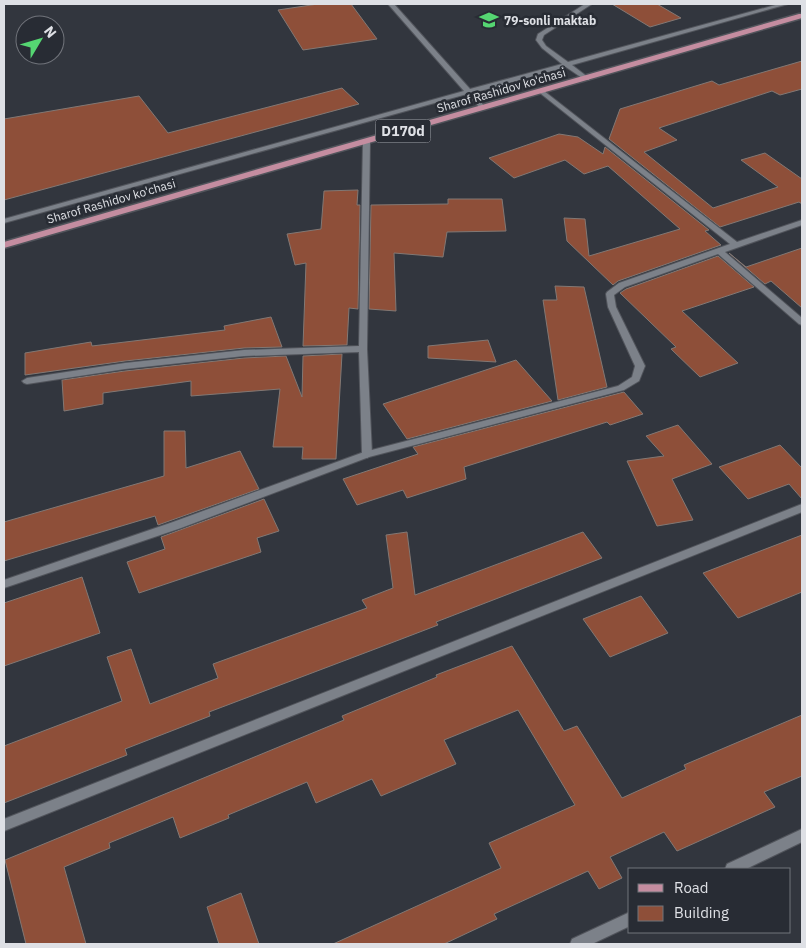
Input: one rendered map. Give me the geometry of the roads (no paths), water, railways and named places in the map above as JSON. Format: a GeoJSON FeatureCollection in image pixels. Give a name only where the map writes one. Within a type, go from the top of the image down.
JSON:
{"type":"FeatureCollection","features":[{"type":"Feature","properties":{"kind":"main road","name":"Sharof Rashidov ko'chasi"},"geometry":{"type":"LineString","coordinates":[[4,245],[802,16]]}},
{"type":"Feature","properties":{"kind":"street"},"geometry":{"type":"LineString","coordinates":[[391,4],[482,108]]}},
{"type":"Feature","properties":{"kind":"street"},"geometry":{"type":"LineString","coordinates":[[587,79],[544,47],[539,40],[541,34],[590,4]]}},
{"type":"Feature","properties":{"kind":"street"},"geometry":{"type":"LineString","coordinates":[[4,221],[785,4]]}},
{"type":"Feature","properties":{"kind":"street"},"geometry":{"type":"LineString","coordinates":[[542,92],[737,246]]}},
{"type":"Feature","properties":{"kind":"street"},"geometry":{"type":"LineString","coordinates":[[366,142],[363,349],[367,454]]}},
{"type":"Feature","properties":{"kind":"street"},"geometry":{"type":"LineString","coordinates":[[4,584],[176,525],[367,454],[621,388],[636,379],[640,366],[612,307],[610,294],[622,285],[721,252],[802,222]]}},
{"type":"Feature","properties":{"kind":"street"},"geometry":{"type":"LineString","coordinates":[[721,252],[802,322]]}},
{"type":"Feature","properties":{"kind":"street"},"geometry":{"type":"LineString","coordinates":[[27,381],[125,366],[244,353],[363,349]]}},
{"type":"Feature","properties":{"kind":"street"},"geometry":{"type":"LineString","coordinates":[[4,825],[802,508]]}},
{"type":"Feature","properties":{"kind":"street"},"geometry":{"type":"LineString","coordinates":[[734,868],[802,836]]}},
{"type":"Feature","properties":{"kind":"street"},"geometry":{"type":"LineString","coordinates":[[578,944],[628,920]]}},
{"type":"Feature","properties":{"kind":"place","name":"79-sonli maktab"},"geometry":{"type":"Point","coordinates":[489,20]}}]}
